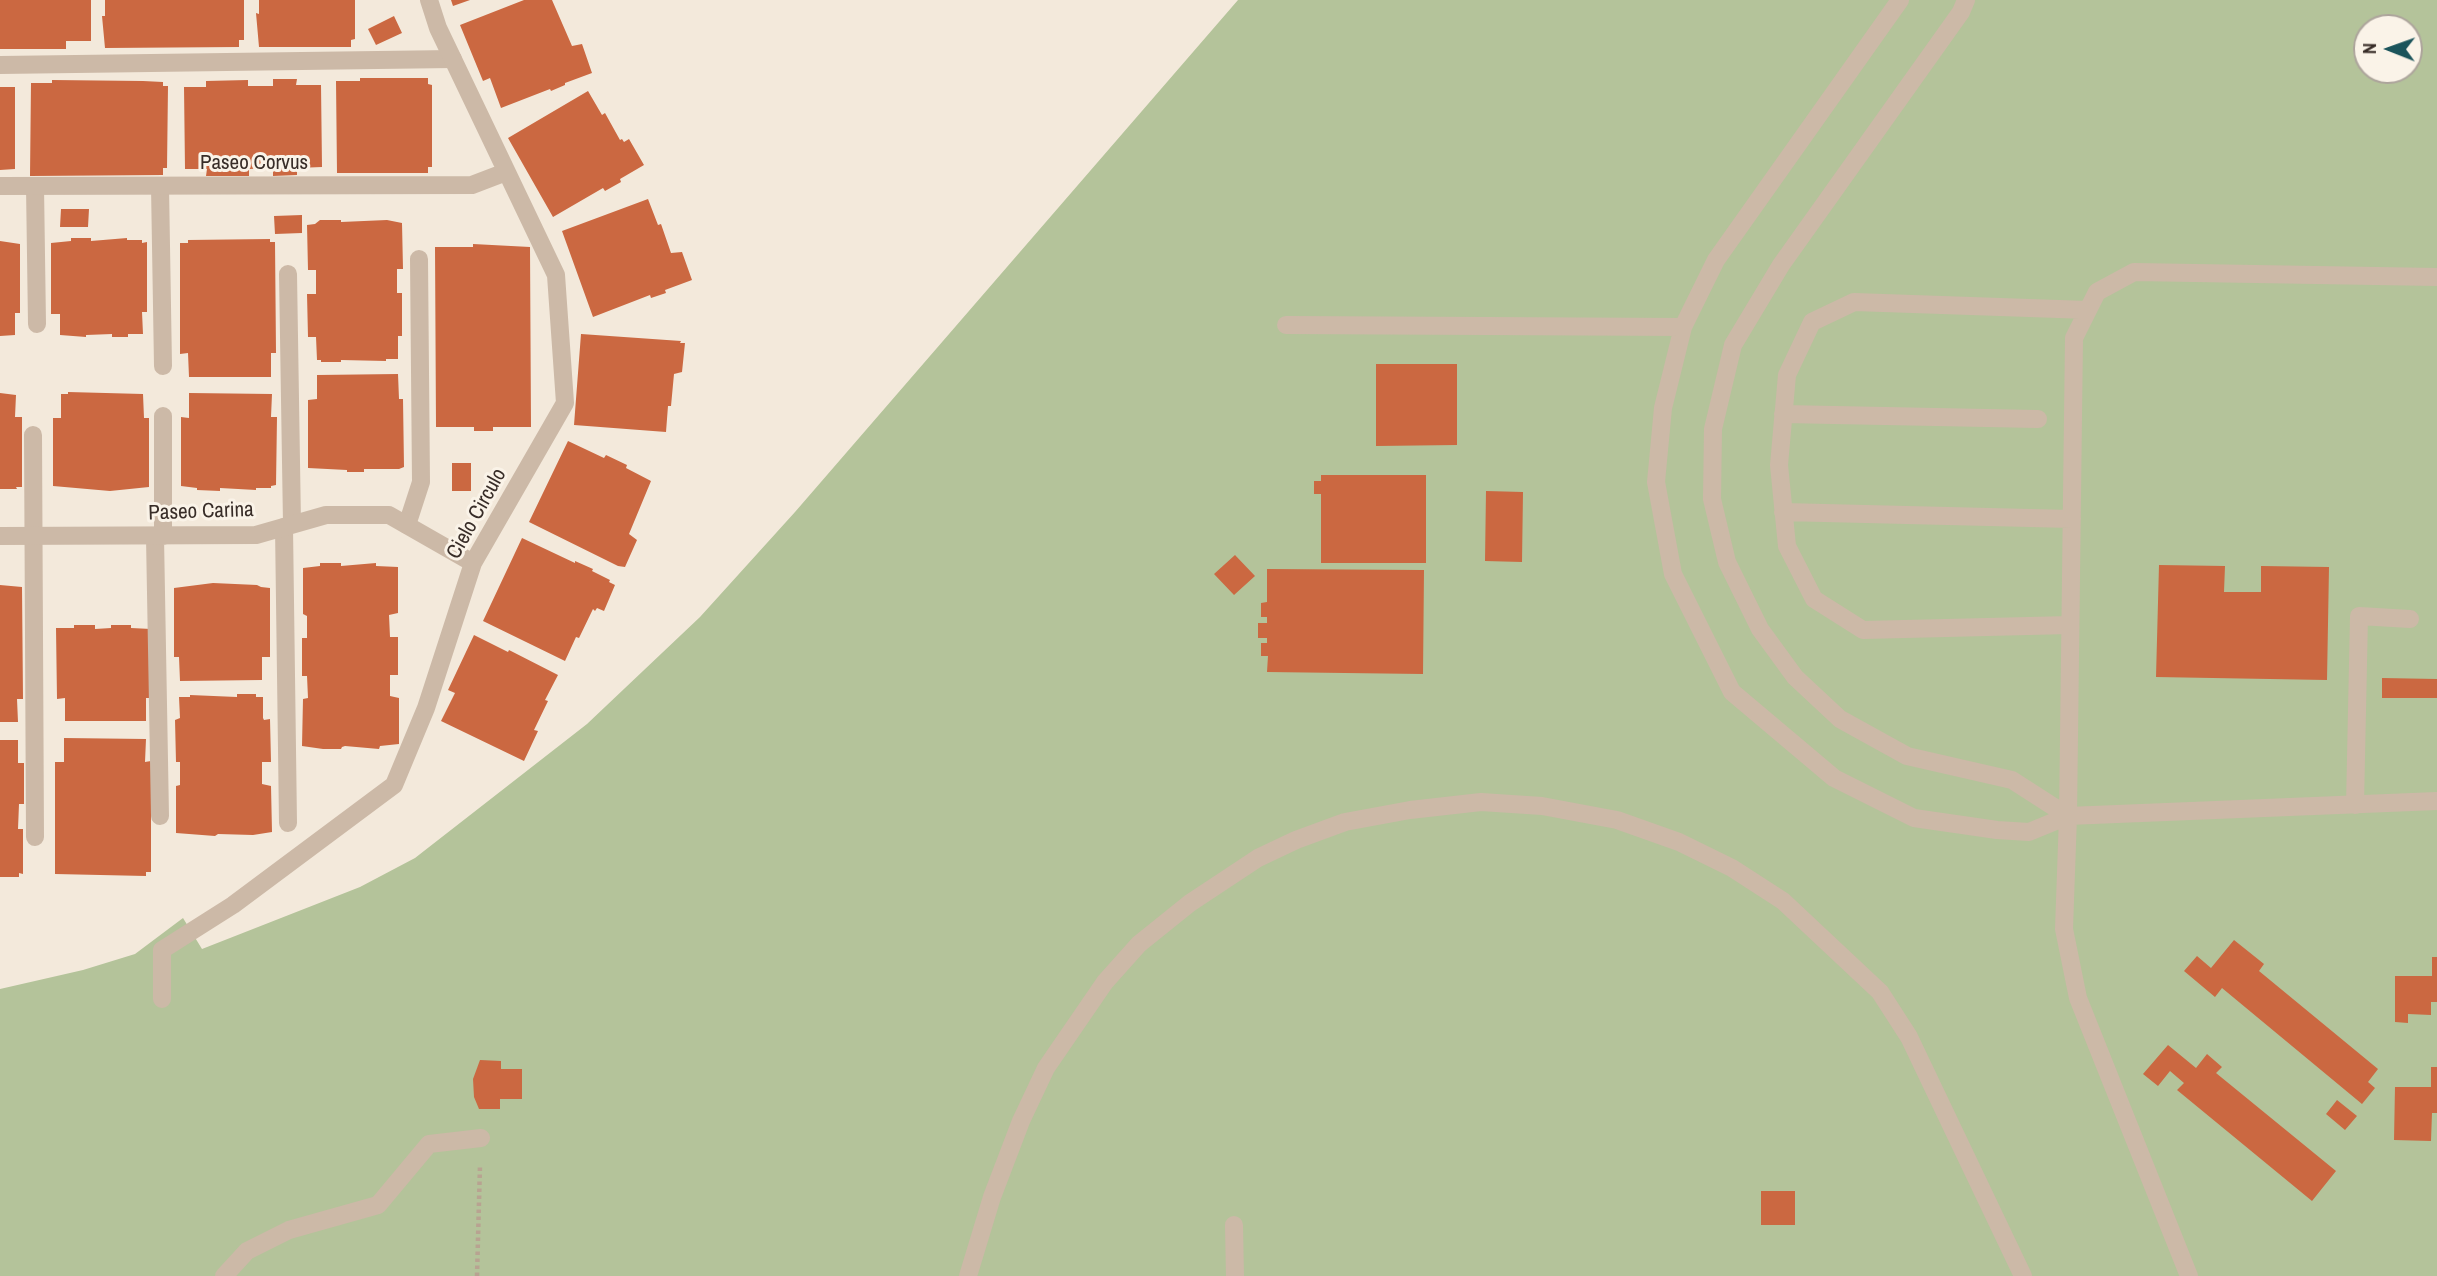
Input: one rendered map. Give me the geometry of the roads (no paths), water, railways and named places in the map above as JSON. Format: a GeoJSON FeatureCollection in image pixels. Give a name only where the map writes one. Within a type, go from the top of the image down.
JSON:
{"type":"FeatureCollection","features":[{"type":"Feature","properties":{"kind":"street","name":"Cielo Circulo"},"geometry":{"type":"LineString","coordinates":[[162,999],[162,950],[233,905],[394,785],[426,708],[473,563],[565,403],[556,275],[438,28],[429,0]]}},
{"type":"Feature","properties":{"kind":"street"},"geometry":{"type":"LineString","coordinates":[[1900,0],[1716,260],[1683,327],[1662,408],[1656,482],[1673,573],[1732,692],[1833,778],[1914,818],[2029,832],[2068,816],[2437,802]]}},
{"type":"Feature","properties":{"kind":"street"},"geometry":{"type":"LineString","coordinates":[[1966,0],[1961,12],[1781,265],[1733,345],[1713,429],[1712,499],[1727,562],[1760,629],[1795,677],[1840,719],[1907,756],[2012,780],[2068,816]]}},
{"type":"Feature","properties":{"kind":"street"},"geometry":{"type":"LineString","coordinates":[[0,65],[453,59]]}},
{"type":"Feature","properties":{"kind":"street","name":"Paseo Corvus"},"geometry":{"type":"LineString","coordinates":[[0,186],[472,185],[506,172]]}},
{"type":"Feature","properties":{"kind":"street"},"geometry":{"type":"LineString","coordinates":[[35,186],[37,324]]}},
{"type":"Feature","properties":{"kind":"street"},"geometry":{"type":"LineString","coordinates":[[160,186],[163,366]]}},
{"type":"Feature","properties":{"kind":"street"},"geometry":{"type":"LineString","coordinates":[[407,525],[421,482],[419,259]]}},
{"type":"Feature","properties":{"kind":"street"},"geometry":{"type":"LineString","coordinates":[[2189,1276],[2077,998],[2064,929],[2074,338],[2097,292],[2134,272],[2437,277]]}},
{"type":"Feature","properties":{"kind":"street"},"geometry":{"type":"LineString","coordinates":[[288,274],[288,823]]}},
{"type":"Feature","properties":{"kind":"street"},"geometry":{"type":"LineString","coordinates":[[2070,625],[1863,629],[1814,599],[1787,546],[1779,465],[1787,375],[1812,322],[1854,302],[2088,310]]}},
{"type":"Feature","properties":{"kind":"street"},"geometry":{"type":"LineString","coordinates":[[1286,326],[1683,327]]}},
{"type":"Feature","properties":{"kind":"street"},"geometry":{"type":"LineString","coordinates":[[1783,414],[2038,419]]}},
{"type":"Feature","properties":{"kind":"street"},"geometry":{"type":"LineString","coordinates":[[160,816],[159,536],[163,416]]}},
{"type":"Feature","properties":{"kind":"street"},"geometry":{"type":"LineString","coordinates":[[33,435],[36,837]]}},
{"type":"Feature","properties":{"kind":"street"},"geometry":{"type":"LineString","coordinates":[[1783,512],[2071,519]]}},
{"type":"Feature","properties":{"kind":"street","name":"Paseo Carina"},"geometry":{"type":"LineString","coordinates":[[0,536],[256,535],[326,515],[389,515],[473,563]]}},
{"type":"Feature","properties":{"kind":"street"},"geometry":{"type":"LineString","coordinates":[[2356,805],[2359,616],[2410,619]]}},
{"type":"Feature","properties":{"kind":"street"},"geometry":{"type":"LineString","coordinates":[[968,1276],[992,1197],[1021,1121],[1046,1068],[1105,982],[1139,944],[1190,903],[1258,858],[1296,840],[1345,822],[1410,810],[1481,802],[1542,806],[1617,820],[1679,842],[1732,867],[1783,901],[1880,992],[1909,1037],[2023,1276]]}},
{"type":"Feature","properties":{"kind":"street"},"geometry":{"type":"LineString","coordinates":[[224,1276],[247,1251],[289,1230],[378,1205],[429,1144],[481,1138]]}},
{"type":"Feature","properties":{"kind":"street"},"geometry":{"type":"LineString","coordinates":[[1234,1225],[1235,1276]]}}]}
